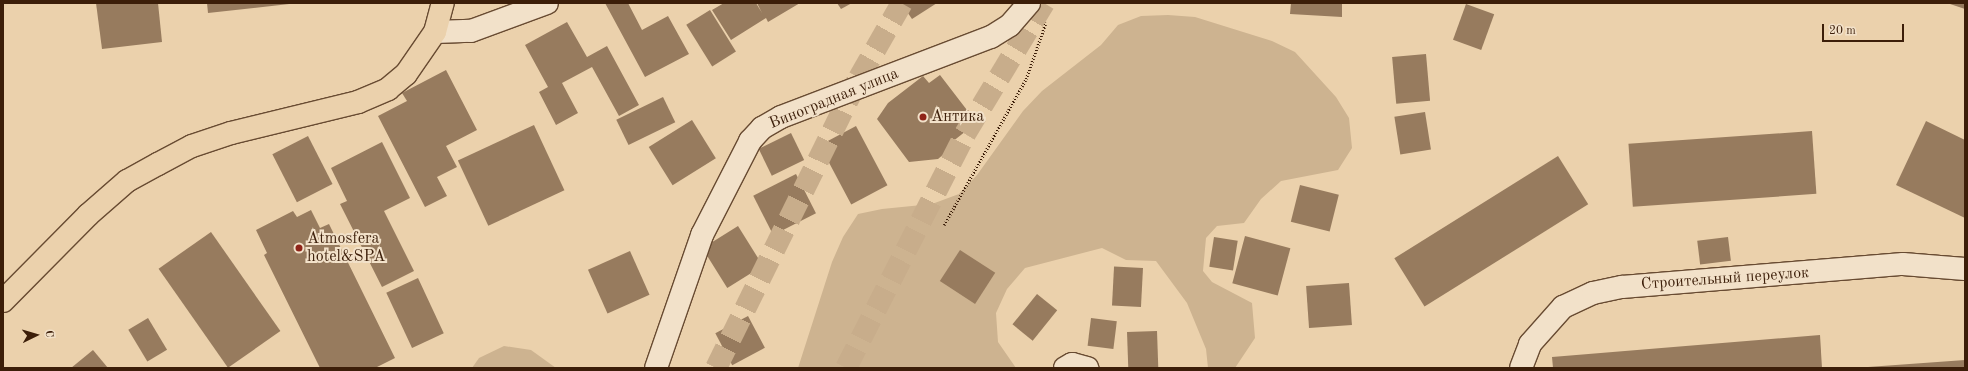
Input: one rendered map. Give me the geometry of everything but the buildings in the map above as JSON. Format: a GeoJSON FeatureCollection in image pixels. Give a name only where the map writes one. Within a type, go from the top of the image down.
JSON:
{"type":"FeatureCollection","features":[{"type":"Feature","properties":{"kind":"main road"},"geometry":{"type":"LineString","coordinates":[[3,301],[88,215],[127,181],[192,146],[278,120],[313,114],[358,102],[388,89],[406,74],[435,32],[443,3]]}},
{"type":"Feature","properties":{"kind":"street"},"geometry":{"type":"LineString","coordinates":[[435,32],[471,31],[547,3]]}},
{"type":"Feature","properties":{"kind":"street","name":"Виноградная улица"},"geometry":{"type":"LineString","coordinates":[[656,368],[702,235],[750,141],[762,128],[781,117],[991,37],[1010,25],[1029,3]]}},
{"type":"Feature","properties":{"kind":"street","name":"Строительный переулок"},"geometry":{"type":"LineString","coordinates":[[1522,368],[1530,344],[1563,307],[1593,293],[1622,287],[1903,264],[1965,269]]}},
{"type":"Feature","properties":{"kind":"street"},"geometry":{"type":"LineString","coordinates":[[1065,368],[1072,364],[1087,368]]}},
{"type":"Feature","properties":{"kind":"path"},"geometry":{"type":"LineString","coordinates":[[944,225],[1026,79],[1046,26],[1046,19]]}},
{"type":"Feature","properties":{"kind":"shaded area"},"geometry":{"type":"Polygon","coordinates":[[[1168,15],[1195,17],[1272,41],[1295,52],[1336,97],[1349,118],[1352,148],[1338,170],[1281,181],[1261,199],[1244,223],[1217,226],[1206,238],[1203,271],[1212,282],[1252,303],[1255,338],[1235,368],[1208,368],[1206,349],[1187,303],[1156,261],[1126,260],[1102,248],[1025,268],[1007,289],[996,313],[998,342],[1016,368],[798,368],[832,262],[843,237],[858,214],[882,209],[932,204],[959,194],[977,175],[1023,111],[1042,91],[1101,45],[1118,25],[1141,16],[1168,15]]]}},
{"type":"Feature","properties":{"kind":"shaded area"},"geometry":{"type":"Polygon","coordinates":[[[504,346],[531,350],[556,368],[472,368],[479,358],[504,346]]]}},
{"type":"Feature","properties":{"kind":"tunnel"},"geometry":{"type":"LineString","coordinates":[[716,368],[859,78],[902,3]]}},
{"type":"Feature","properties":{"kind":"tunnel"},"geometry":{"type":"LineString","coordinates":[[846,368],[965,134],[1044,3]]}},
{"type":"Feature","properties":{"kind":"place","name":"Антика"},"geometry":{"type":"Point","coordinates":[923,117]}},
{"type":"Feature","properties":{"kind":"place","name":"Atmosfera hotel&SPA"},"geometry":{"type":"Point","coordinates":[299,248]}}]}
